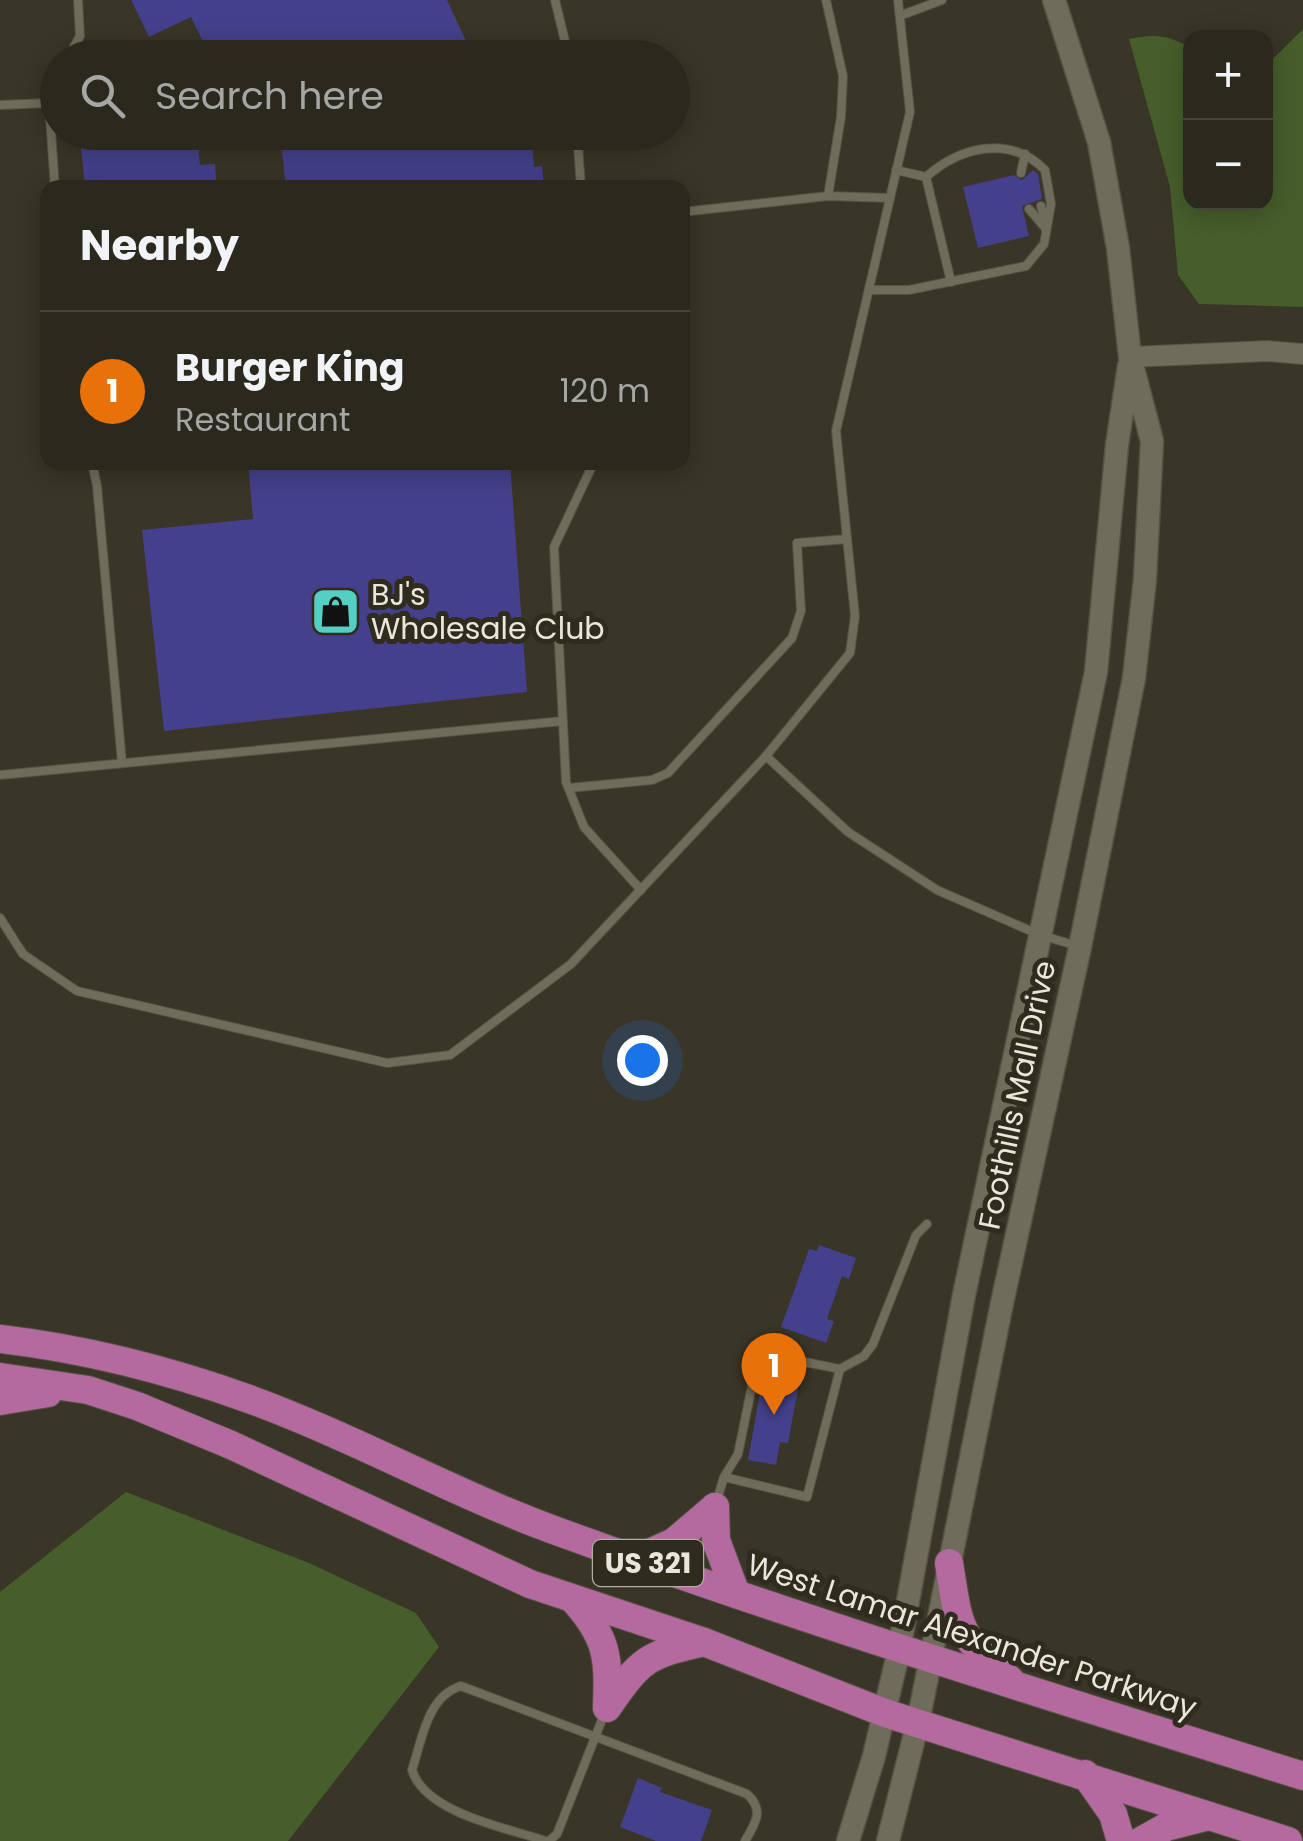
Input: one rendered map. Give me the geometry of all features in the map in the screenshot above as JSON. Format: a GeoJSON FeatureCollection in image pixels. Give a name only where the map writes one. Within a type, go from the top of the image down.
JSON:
{"type":"FeatureCollection","features":[{"type":"Feature","properties":{"kind":"highway","name":"West Lamar Alexander Parkway"},"geometry":{"type":"LineString","coordinates":[[2,1338],[80,1350],[146,1366],[250,1400],[558,1532],[899,1650],[1303,1776]]}},
{"type":"Feature","properties":{"kind":"highway","name":"US 321"},"geometry":{"type":"LineString","coordinates":[[0,1377],[88,1390],[136,1406],[231,1444],[530,1584],[704,1642],[885,1713],[1288,1841]]}},
{"type":"Feature","properties":{"kind":"highway"},"geometry":{"type":"LineString","coordinates":[[0,1401],[88,1390]]}},
{"type":"Feature","properties":{"kind":"highway"},"geometry":{"type":"LineString","coordinates":[[636,1559],[674,1542],[715,1507]]}},
{"type":"Feature","properties":{"kind":"highway"},"geometry":{"type":"LineString","coordinates":[[715,1507],[716,1540],[736,1594]]}},
{"type":"Feature","properties":{"kind":"highway"},"geometry":{"type":"LineString","coordinates":[[949,1563],[962,1632],[970,1646],[1018,1688]]}},
{"type":"Feature","properties":{"kind":"highway"},"geometry":{"type":"LineString","coordinates":[[572,1598],[595,1624],[604,1646],[607,1708]]}},
{"type":"Feature","properties":{"kind":"highway"},"geometry":{"type":"LineString","coordinates":[[607,1708],[630,1674],[657,1653],[704,1642]]}},
{"type":"Feature","properties":{"kind":"highway"},"geometry":{"type":"LineString","coordinates":[[1084,1774],[1113,1814],[1121,1841]]}},
{"type":"Feature","properties":{"kind":"highway"},"geometry":{"type":"LineString","coordinates":[[1140,1841],[1166,1827],[1209,1816]]}},
{"type":"Feature","properties":{"kind":"main road","name":"Foothills Mall Drive"},"geometry":{"type":"LineString","coordinates":[[888,1841],[918,1722],[1005,1288],[1080,947],[1134,678],[1146,579],[1152,441],[1130,357],[1118,248],[1099,142],[1054,0]]}},
{"type":"Feature","properties":{"kind":"main road","name":"Foothills Mall Drive"},"geometry":{"type":"LineString","coordinates":[[848,1841],[899,1650],[964,1296],[1096,672],[1116,444],[1130,357]]}},
{"type":"Feature","properties":{"kind":"street"},"geometry":{"type":"LineString","coordinates":[[1130,357],[1303,354]]}},
{"type":"Feature","properties":{"kind":"lane"},"geometry":{"type":"LineString","coordinates":[[78,0],[78,40]]}},
{"type":"Feature","properties":{"kind":"lane"},"geometry":{"type":"LineString","coordinates":[[555,0],[564,40]]}},
{"type":"Feature","properties":{"kind":"lane"},"geometry":{"type":"LineString","coordinates":[[826,0],[843,76],[841,117],[828,196]]}},
{"type":"Feature","properties":{"kind":"lane"},"geometry":{"type":"LineString","coordinates":[[0,918],[23,954],[77,991],[387,1063],[450,1055],[571,964],[766,756],[850,652],[855,616],[836,431],[910,112],[898,0]]}},
{"type":"Feature","properties":{"kind":"lane"},"geometry":{"type":"LineString","coordinates":[[902,14],[942,0]]}},
{"type":"Feature","properties":{"kind":"lane"},"geometry":{"type":"LineString","coordinates":[[0,105],[40,103]]}},
{"type":"Feature","properties":{"kind":"lane"},"geometry":{"type":"LineString","coordinates":[[869,290],[910,290],[1026,266],[1044,244],[1052,204],[1045,170],[1025,154],[1004,147],[984,148],[947,158],[926,177]]}},
{"type":"Feature","properties":{"kind":"lane"},"geometry":{"type":"LineString","coordinates":[[53,150],[55,180]]}},
{"type":"Feature","properties":{"kind":"lane"},"geometry":{"type":"LineString","coordinates":[[578,150],[580,180]]}},
{"type":"Feature","properties":{"kind":"lane"},"geometry":{"type":"LineString","coordinates":[[1025,154],[1032,170]]}},
{"type":"Feature","properties":{"kind":"lane"},"geometry":{"type":"LineString","coordinates":[[1021,173],[1025,154]]}},
{"type":"Feature","properties":{"kind":"lane"},"geometry":{"type":"LineString","coordinates":[[896,170],[926,177]]}},
{"type":"Feature","properties":{"kind":"lane"},"geometry":{"type":"LineString","coordinates":[[926,177],[951,282]]}},
{"type":"Feature","properties":{"kind":"lane"},"geometry":{"type":"LineString","coordinates":[[690,211],[828,196],[890,198]]}},
{"type":"Feature","properties":{"kind":"lane"},"geometry":{"type":"LineString","coordinates":[[1041,206],[1046,230]]}},
{"type":"Feature","properties":{"kind":"lane"},"geometry":{"type":"LineString","coordinates":[[1030,209],[1046,230]]}},
{"type":"Feature","properties":{"kind":"lane"},"geometry":{"type":"LineString","coordinates":[[94,470],[122,763]]}},
{"type":"Feature","properties":{"kind":"lane"},"geometry":{"type":"LineString","coordinates":[[590,470],[554,547],[568,788],[584,826],[640,890]]}},
{"type":"Feature","properties":{"kind":"lane"},"geometry":{"type":"LineString","coordinates":[[568,788],[652,780],[668,773],[792,638],[801,611],[797,544],[847,539]]}},
{"type":"Feature","properties":{"kind":"lane"},"geometry":{"type":"LineString","coordinates":[[0,775],[563,721]]}},
{"type":"Feature","properties":{"kind":"lane"},"geometry":{"type":"LineString","coordinates":[[766,756],[848,832],[938,890],[1040,935],[1080,947]]}},
{"type":"Feature","properties":{"kind":"lane"},"geometry":{"type":"LineString","coordinates":[[715,1507],[724,1476],[738,1454],[753,1381],[772,1362],[792,1360],[840,1369],[864,1356],[873,1344],[916,1235],[928,1224]]}},
{"type":"Feature","properties":{"kind":"lane"},"geometry":{"type":"LineString","coordinates":[[724,1476],[806,1497],[840,1369]]}},
{"type":"Feature","properties":{"kind":"lane"},"geometry":{"type":"LineString","coordinates":[[607,1708],[595,1737],[557,1834],[548,1841],[450,1808],[421,1789],[412,1770],[434,1706],[446,1692],[461,1686],[595,1737],[747,1794],[758,1814],[746,1841]]}},
{"type":"Feature","properties":{"kind":"green space"},"geometry":{"type":"Polygon","coordinates":[[[1303,29],[1303,307],[1199,304],[1178,275],[1170,187],[1129,39],[1161,36],[1183,44],[1183,210],[1273,210],[1273,59],[1303,29]]]}},
{"type":"Feature","properties":{"kind":"green space"},"geometry":{"type":"Polygon","coordinates":[[[126,1492],[309,1563],[416,1613],[439,1647],[288,1841],[0,1841],[0,1592],[126,1492]]]}},
{"type":"Feature","properties":{"kind":"building"},"geometry":{"type":"Polygon","coordinates":[[[131,0],[447,0],[466,40],[202,40],[191,17],[149,37],[131,0]]]}},
{"type":"Feature","properties":{"kind":"building"},"geometry":{"type":"Polygon","coordinates":[[[81,150],[199,150],[200,165],[215,164],[216,180],[84,180],[81,150]]]}},
{"type":"Feature","properties":{"kind":"building"},"geometry":{"type":"Polygon","coordinates":[[[282,150],[533,150],[534,167],[542,166],[543,180],[285,180],[282,150]]]}},
{"type":"Feature","properties":{"kind":"building"},"geometry":{"type":"Polygon","coordinates":[[[1033,170],[1038,174],[1042,199],[1022,206],[1029,236],[978,248],[963,187],[1014,175],[1022,180],[1033,170]]]}},
{"type":"Feature","properties":{"kind":"building","name":"BJ's Wholesale Club"},"geometry":{"type":"Polygon","coordinates":[[[249,470],[511,470],[527,692],[164,731],[142,530],[253,519],[249,470]]]}},
{"type":"Feature","properties":{"kind":"building"},"geometry":{"type":"Polygon","coordinates":[[[819,1245],[856,1258],[849,1279],[842,1276],[827,1319],[834,1321],[826,1343],[781,1327],[809,1249],[817,1251],[819,1245]]]}},
{"type":"Feature","properties":{"kind":"building"},"geometry":{"type":"Polygon","coordinates":[[[762,1382],[798,1389],[788,1443],[780,1442],[776,1465],[748,1460],[762,1382]]]}},
{"type":"Feature","properties":{"kind":"building"},"geometry":{"type":"Polygon","coordinates":[[[638,1778],[662,1788],[660,1792],[712,1810],[701,1841],[656,1841],[620,1827],[638,1778]]]}},
{"type":"Feature","properties":{"kind":"place","name":"BJ's Wholesale Club"},"geometry":{"type":"Point","coordinates":[336,611]}},
{"type":"Feature","properties":{"kind":"place","name":"Burger King"},"geometry":{"type":"Point","coordinates":[774,1415]}}]}
